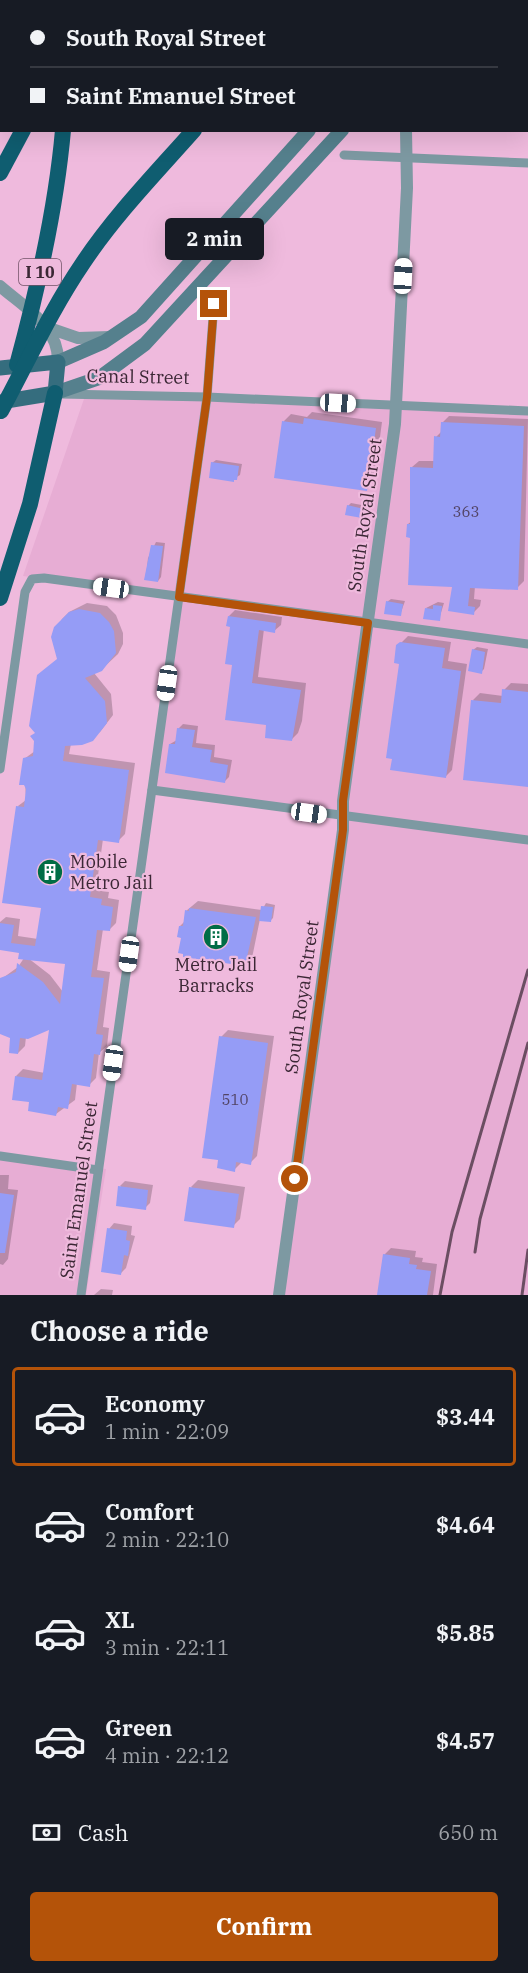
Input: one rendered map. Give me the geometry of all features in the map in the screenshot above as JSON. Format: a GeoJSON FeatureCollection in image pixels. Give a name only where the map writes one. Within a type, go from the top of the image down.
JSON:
{"type":"FeatureCollection","features":[{"type":"Feature","properties":{"kind":"highway"},"geometry":{"type":"LineString","coordinates":[[0,173],[22,132]]}},
{"type":"Feature","properties":{"kind":"highway","name":"I 10"},"geometry":{"type":"LineString","coordinates":[[0,410],[30,317],[45,252],[59,170],[63,132]]}},
{"type":"Feature","properties":{"kind":"highway"},"geometry":{"type":"LineString","coordinates":[[0,410],[52,312],[83,262],[122,212],[192,132]]}},
{"type":"Feature","properties":{"kind":"highway"},"geometry":{"type":"LineString","coordinates":[[0,598],[30,504],[55,393]]}},
{"type":"Feature","properties":{"kind":"main road"},"geometry":{"type":"LineString","coordinates":[[0,368],[58,362],[114,337],[157,300],[307,132]]}},
{"type":"Feature","properties":{"kind":"main road"},"geometry":{"type":"LineString","coordinates":[[58,362],[55,393],[99,378],[145,344],[340,132]]}},
{"type":"Feature","properties":{"kind":"main road","name":"Canal Street"},"geometry":{"type":"LineString","coordinates":[[0,410],[55,393]]}},
{"type":"Feature","properties":{"kind":"street","name":"South Royal Street"},"geometry":{"type":"LineString","coordinates":[[279,1295],[396,405],[408,158],[406,132]]}},
{"type":"Feature","properties":{"kind":"street"},"geometry":{"type":"LineString","coordinates":[[344,155],[528,163]]}},
{"type":"Feature","properties":{"kind":"street"},"geometry":{"type":"LineString","coordinates":[[0,286],[49,328],[78,338],[114,337]]}},
{"type":"Feature","properties":{"kind":"street","name":"Saint Emanuel Street"},"geometry":{"type":"LineString","coordinates":[[81,1295],[207,397],[214,304]]}},
{"type":"Feature","properties":{"kind":"street"},"geometry":{"type":"LineString","coordinates":[[49,328],[57,347],[58,362]]}},
{"type":"Feature","properties":{"kind":"street","name":"Canal Street"},"geometry":{"type":"LineString","coordinates":[[55,393],[98,397],[207,397],[528,411]]}},
{"type":"Feature","properties":{"kind":"street"},"geometry":{"type":"LineString","coordinates":[[0,769],[26,592],[32,579],[44,578],[528,644]]}},
{"type":"Feature","properties":{"kind":"street"},"geometry":{"type":"LineString","coordinates":[[152,790],[528,840]]}},
{"type":"Feature","properties":{"kind":"street"},"geometry":{"type":"LineString","coordinates":[[0,1156],[98,1170]]}},
{"type":"Feature","properties":{"kind":"shaded area"},"geometry":{"type":"Polygon","coordinates":[[[85,396],[528,410],[528,1295],[279,1295],[343,816],[152,790],[179,597],[23,576],[85,396]]]}},
{"type":"Feature","properties":{"kind":"shaded area"},"geometry":{"type":"Polygon","coordinates":[[[0,1155],[106,1169],[86,1295],[0,1295],[0,1155]]]}},
{"type":"Feature","properties":{"kind":"building"},"geometry":{"type":"Polygon","coordinates":[[[304,418],[376,428],[367,491],[274,478],[282,421],[303,424],[304,418]]]}},
{"type":"Feature","properties":{"kind":"building"},"geometry":{"type":"Polygon","coordinates":[[[441,422],[524,426],[518,590],[470,588],[468,606],[475,607],[474,615],[448,611],[452,587],[408,585],[410,538],[406,537],[407,524],[410,524],[410,467],[433,468],[434,436],[440,437],[441,422]]]}},
{"type":"Feature","properties":{"kind":"building"},"geometry":{"type":"Polygon","coordinates":[[[211,462],[239,466],[237,480],[234,482],[209,478],[211,462]]]}},
{"type":"Feature","properties":{"kind":"building"},"geometry":{"type":"Polygon","coordinates":[[[347,505],[364,509],[362,518],[345,515],[347,505]]]}},
{"type":"Feature","properties":{"kind":"building"},"geometry":{"type":"Polygon","coordinates":[[[151,545],[163,546],[158,582],[144,580],[151,545]]]}},
{"type":"Feature","properties":{"kind":"building"},"geometry":{"type":"Polygon","coordinates":[[[386,601],[403,604],[401,616],[384,614],[386,601]]]}},
{"type":"Feature","properties":{"kind":"building"},"geometry":{"type":"Polygon","coordinates":[[[433,605],[442,606],[440,621],[423,619],[425,608],[433,609],[433,605]]]}},
{"type":"Feature","properties":{"kind":"building","name":"Mobile Metro Jail"},"geometry":{"type":"Polygon","coordinates":[[[79,609],[100,613],[109,622],[114,631],[116,653],[102,671],[85,678],[105,701],[107,723],[93,741],[82,745],[65,746],[63,761],[129,770],[119,843],[98,840],[90,897],[102,899],[101,905],[113,907],[110,931],[97,930],[91,977],[104,978],[96,1034],[103,1035],[100,1055],[94,1054],[90,1087],[72,1084],[68,1109],[58,1107],[56,1116],[28,1111],[29,1102],[12,1100],[15,1076],[42,1080],[49,1030],[28,1039],[20,1038],[18,1054],[9,1053],[10,1038],[0,1034],[0,978],[16,972],[17,963],[43,982],[60,1004],[65,964],[18,959],[19,953],[0,950],[0,923],[14,925],[11,943],[35,946],[41,908],[2,903],[16,806],[24,807],[26,789],[24,785],[19,785],[23,758],[33,756],[34,741],[30,736],[35,733],[29,726],[37,675],[57,659],[51,637],[54,627],[69,612],[79,609]]]}},
{"type":"Feature","properties":{"kind":"building"},"geometry":{"type":"Polygon","coordinates":[[[228,616],[276,623],[275,633],[259,630],[252,683],[301,690],[292,741],[265,738],[266,725],[225,720],[232,665],[225,664],[230,627],[226,626],[228,616]]]}},
{"type":"Feature","properties":{"kind":"building"},"geometry":{"type":"Polygon","coordinates":[[[400,642],[445,648],[442,668],[461,671],[446,778],[390,770],[392,759],[386,758],[399,664],[394,663],[396,645],[400,642]]]}},
{"type":"Feature","properties":{"kind":"building"},"geometry":{"type":"Polygon","coordinates":[[[472,649],[485,652],[482,674],[468,671],[472,649]]]}},
{"type":"Feature","properties":{"kind":"building"},"geometry":{"type":"Polygon","coordinates":[[[502,689],[528,692],[528,787],[463,780],[471,700],[501,703],[502,689]]]}},
{"type":"Feature","properties":{"kind":"building"},"geometry":{"type":"Polygon","coordinates":[[[177,728],[195,730],[192,747],[212,750],[210,762],[228,765],[225,783],[165,773],[169,744],[175,744],[177,728]]]}},
{"type":"Feature","properties":{"kind":"building"},"geometry":{"type":"Polygon","coordinates":[[[261,906],[273,907],[271,922],[259,921],[261,906]]]}},
{"type":"Feature","properties":{"kind":"building","name":"Metro Jail Barracks"},"geometry":{"type":"Polygon","coordinates":[[[189,908],[256,917],[245,966],[183,957],[183,954],[178,953],[181,938],[177,937],[179,926],[183,926],[185,910],[189,911],[189,908]]]}},
{"type":"Feature","properties":{"kind":"building"},"geometry":{"type":"Polygon","coordinates":[[[219,1036],[268,1043],[251,1165],[236,1162],[235,1172],[217,1168],[218,1160],[202,1158],[219,1036]]]}},
{"type":"Feature","properties":{"kind":"building"},"geometry":{"type":"Polygon","coordinates":[[[118,1186],[148,1190],[146,1210],[116,1206],[118,1186]]]}},
{"type":"Feature","properties":{"kind":"building"},"geometry":{"type":"Polygon","coordinates":[[[189,1187],[239,1194],[234,1228],[184,1221],[189,1187]]]}},
{"type":"Feature","properties":{"kind":"building"},"geometry":{"type":"Polygon","coordinates":[[[0,1193],[14,1195],[5,1253],[0,1253],[0,1193]]]}},
{"type":"Feature","properties":{"kind":"building"},"geometry":{"type":"Polygon","coordinates":[[[107,1228],[127,1231],[126,1240],[130,1241],[128,1256],[124,1255],[121,1275],[101,1272],[107,1228]]]}},
{"type":"Feature","properties":{"kind":"building"},"geometry":{"type":"Polygon","coordinates":[[[383,1254],[410,1258],[409,1264],[417,1265],[416,1269],[431,1271],[427,1295],[377,1295],[383,1254]]]}},
{"type":"Feature","properties":{"kind":"railway"},"geometry":{"type":"LineString","coordinates":[[440,1295],[452,1232],[528,970]]}},
{"type":"Feature","properties":{"kind":"railway"},"geometry":{"type":"LineString","coordinates":[[475,1252],[480,1219],[528,1043]]}},
{"type":"Feature","properties":{"kind":"railway"},"geometry":{"type":"LineString","coordinates":[[522,1295],[528,1250]]}},
{"type":"Feature","properties":{"kind":"place","name":"Mobile Metro Jail"},"geometry":{"type":"Point","coordinates":[50,872]}},
{"type":"Feature","properties":{"kind":"place","name":"Metro Jail Barracks"},"geometry":{"type":"Point","coordinates":[216,937]}},
{"type":"Feature","properties":{"kind":"route"},"geometry":{"type":"LineString","coordinates":[[214,304],[207,397],[179,597],[368,623],[343,801],[343,830],[295,1179]]}}]}
